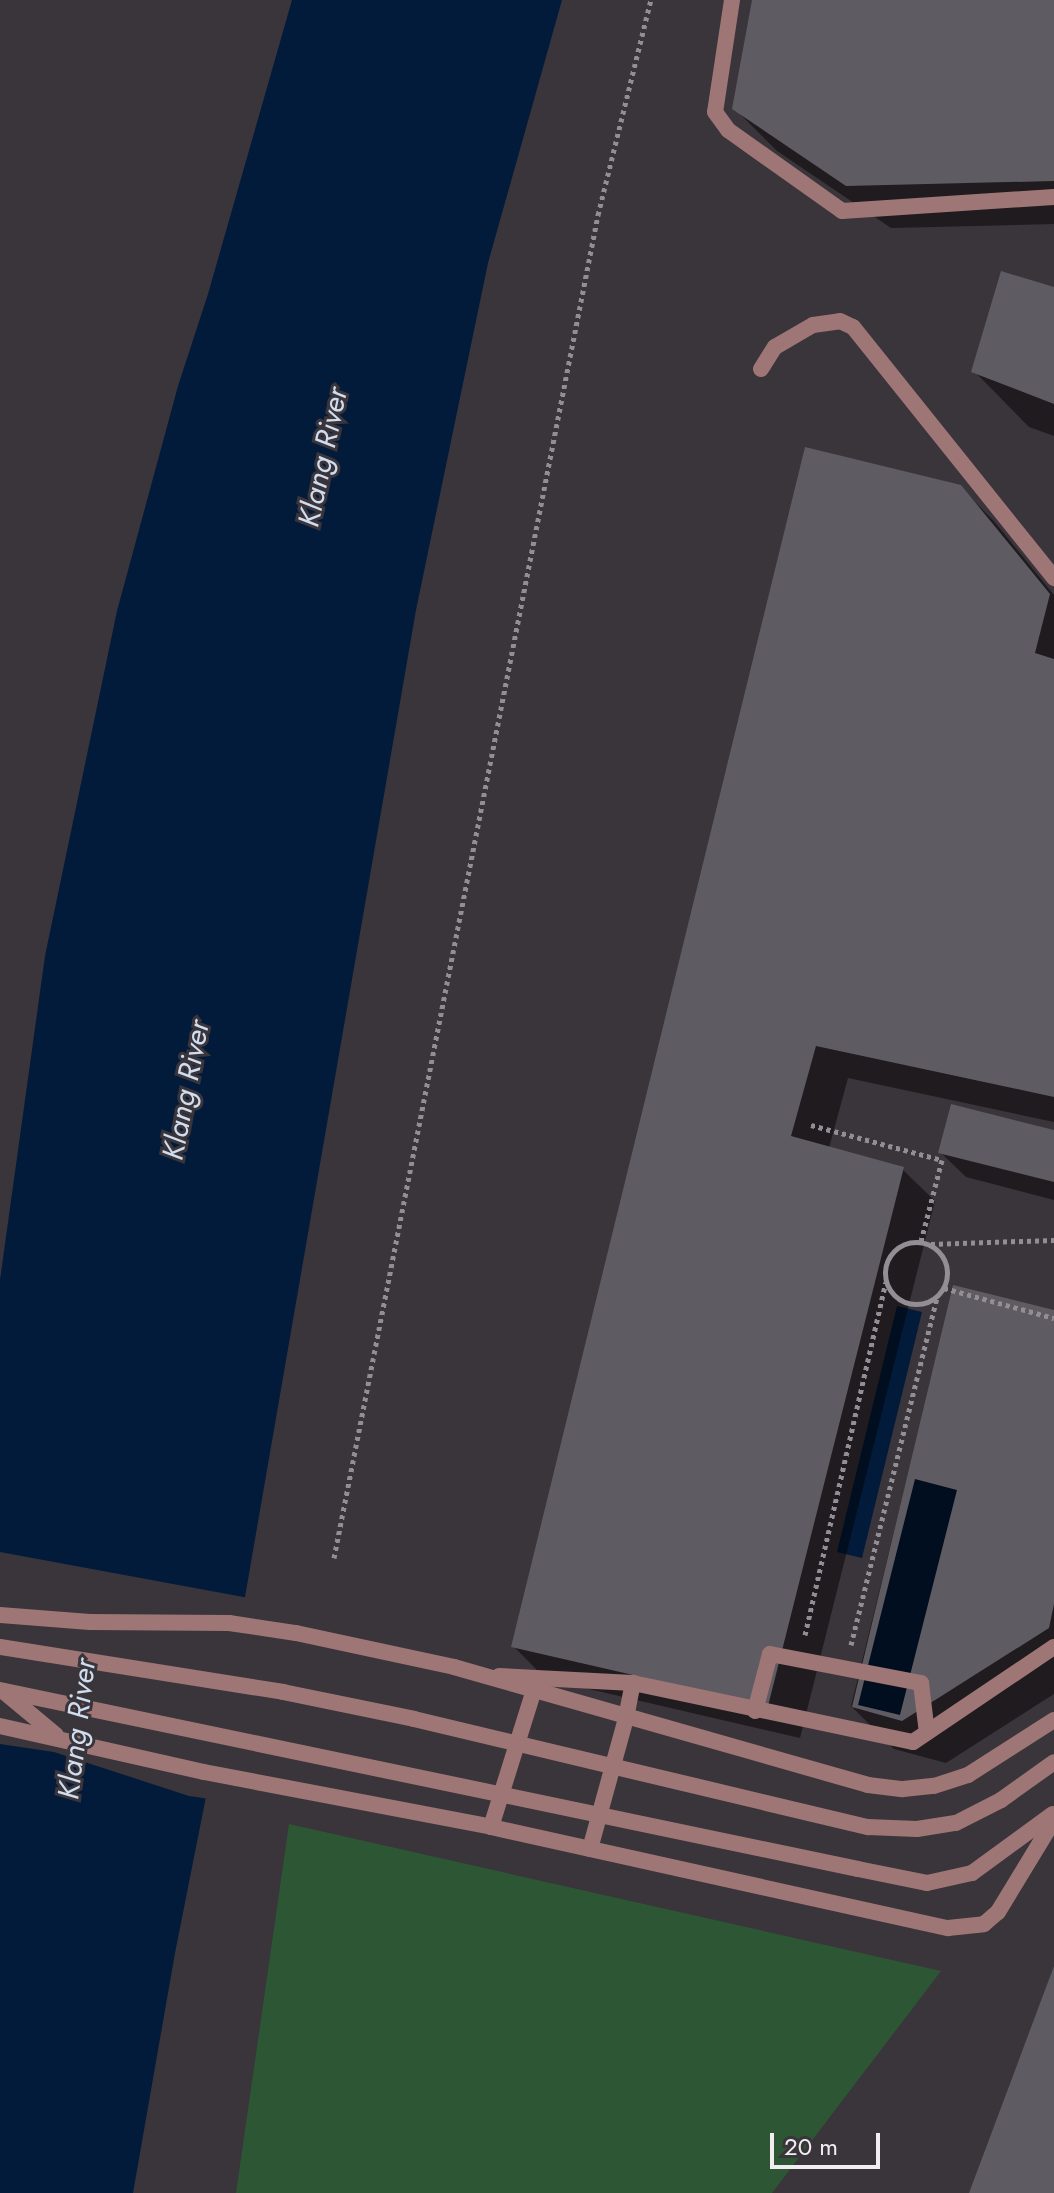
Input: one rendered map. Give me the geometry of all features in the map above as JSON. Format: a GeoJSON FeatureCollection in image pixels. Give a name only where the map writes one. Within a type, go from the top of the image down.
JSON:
{"type":"FeatureCollection","features":[{"type":"Feature","properties":{"kind":"street"},"geometry":{"type":"LineString","coordinates":[[732,0],[715,112],[728,130],[842,211],[1054,197]]}},
{"type":"Feature","properties":{"kind":"street"},"geometry":{"type":"LineString","coordinates":[[761,369],[775,347],[813,325],[840,321],[853,327],[1054,578]]}},
{"type":"Feature","properties":{"kind":"street"},"geometry":{"type":"LineString","coordinates":[[0,1615],[90,1622],[229,1623],[296,1633],[454,1667],[868,1785],[903,1789],[934,1786],[968,1775],[1054,1720]]}},
{"type":"Feature","properties":{"kind":"street"},"geometry":{"type":"LineString","coordinates":[[0,1647],[283,1692],[414,1719],[868,1827],[917,1829],[956,1823],[1001,1800],[1054,1762]]}},
{"type":"Feature","properties":{"kind":"street"},"geometry":{"type":"LineString","coordinates":[[488,1676],[633,1683],[913,1742],[1054,1647]]}},
{"type":"Feature","properties":{"kind":"street"},"geometry":{"type":"LineString","coordinates":[[755,1711],[770,1654],[921,1683],[927,1733]]}},
{"type":"Feature","properties":{"kind":"street"},"geometry":{"type":"LineString","coordinates":[[590,1849],[633,1683]]}},
{"type":"Feature","properties":{"kind":"street"},"geometry":{"type":"LineString","coordinates":[[491,1827],[534,1690]]}},
{"type":"Feature","properties":{"kind":"street"},"geometry":{"type":"LineString","coordinates":[[2,1691],[57,1736]]}},
{"type":"Feature","properties":{"kind":"street"},"geometry":{"type":"LineString","coordinates":[[2,1691],[927,1883],[972,1873],[1054,1813]]}},
{"type":"Feature","properties":{"kind":"street"},"geometry":{"type":"LineString","coordinates":[[0,1726],[57,1736],[204,1772],[491,1827],[948,1928],[984,1924],[998,1912],[1054,1820]]}},
{"type":"Feature","properties":{"kind":"path"},"geometry":{"type":"LineString","coordinates":[[334,1558],[598,215],[651,0]]}},
{"type":"Feature","properties":{"kind":"path"},"geometry":{"type":"LineString","coordinates":[[811,1125],[942,1160],[921,1241]]}},
{"type":"Feature","properties":{"kind":"path"},"geometry":{"type":"LineString","coordinates":[[799,1659],[886,1282],[885,1271],[893,1252],[900,1245],[921,1241],[930,1244],[1054,1240]]}},
{"type":"Feature","properties":{"kind":"path"},"geometry":{"type":"LineString","coordinates":[[845,1668],[937,1297],[944,1288],[948,1269],[945,1259],[930,1244]]}},
{"type":"Feature","properties":{"kind":"path"},"geometry":{"type":"LineString","coordinates":[[886,1282],[898,1298],[908,1303],[918,1304],[937,1297]]}},
{"type":"Feature","properties":{"kind":"path"},"geometry":{"type":"LineString","coordinates":[[944,1288],[1054,1318]]}},
{"type":"Feature","properties":{"kind":"green space"},"geometry":{"type":"Polygon","coordinates":[[[289,1824],[941,1971],[772,2193],[236,2193],[289,1824]]]}},
{"type":"Feature","properties":{"kind":"water","name":"Klang River"},"geometry":{"type":"Polygon","coordinates":[[[292,0],[562,0],[488,263],[416,610],[241,1620],[175,1953],[133,2193],[0,2193],[0,1280],[45,956],[117,611],[178,386],[208,294],[292,0]]]}},
{"type":"Feature","properties":{"kind":"water"},"geometry":{"type":"Polygon","coordinates":[[[897,1306],[922,1312],[862,1558],[837,1552],[897,1306]]]}},
{"type":"Feature","properties":{"kind":"water"},"geometry":{"type":"Polygon","coordinates":[[[915,1479],[957,1490],[900,1715],[858,1705],[915,1479]]]}},
{"type":"Feature","properties":{"kind":"pier"},"geometry":{"type":"Polygon","coordinates":[[[0,1552],[249,1598],[210,1799],[189,1796],[54,1752],[0,1744],[0,1552]]]}},
{"type":"Feature","properties":{"kind":"building"},"geometry":{"type":"Polygon","coordinates":[[[752,0],[1054,0],[1054,181],[846,186],[732,109],[752,0]]]}},
{"type":"Feature","properties":{"kind":"building"},"geometry":{"type":"Polygon","coordinates":[[[1001,271],[1054,287],[1054,404],[971,372],[1001,271]]]}},
{"type":"Feature","properties":{"kind":"building"},"geometry":{"type":"Polygon","coordinates":[[[805,447],[961,485],[1050,594],[1035,653],[1054,659],[1054,1097],[816,1046],[791,1136],[904,1167],[768,1706],[511,1647],[805,447]]]}},
{"type":"Feature","properties":{"kind":"building"},"geometry":{"type":"Polygon","coordinates":[[[951,1104],[1054,1130],[1054,1182],[938,1153],[951,1104]]]}},
{"type":"Feature","properties":{"kind":"building"},"geometry":{"type":"Polygon","coordinates":[[[953,1285],[1054,1310],[1054,1604],[1049,1628],[902,1721],[852,1707],[953,1285]],[[915,1479],[858,1705],[900,1715],[957,1490],[915,1479]]]}},
{"type":"Feature","properties":{"kind":"building"},"geometry":{"type":"Polygon","coordinates":[[[1054,1966],[1054,2193],[969,2193],[1054,1966]]]}}]}
